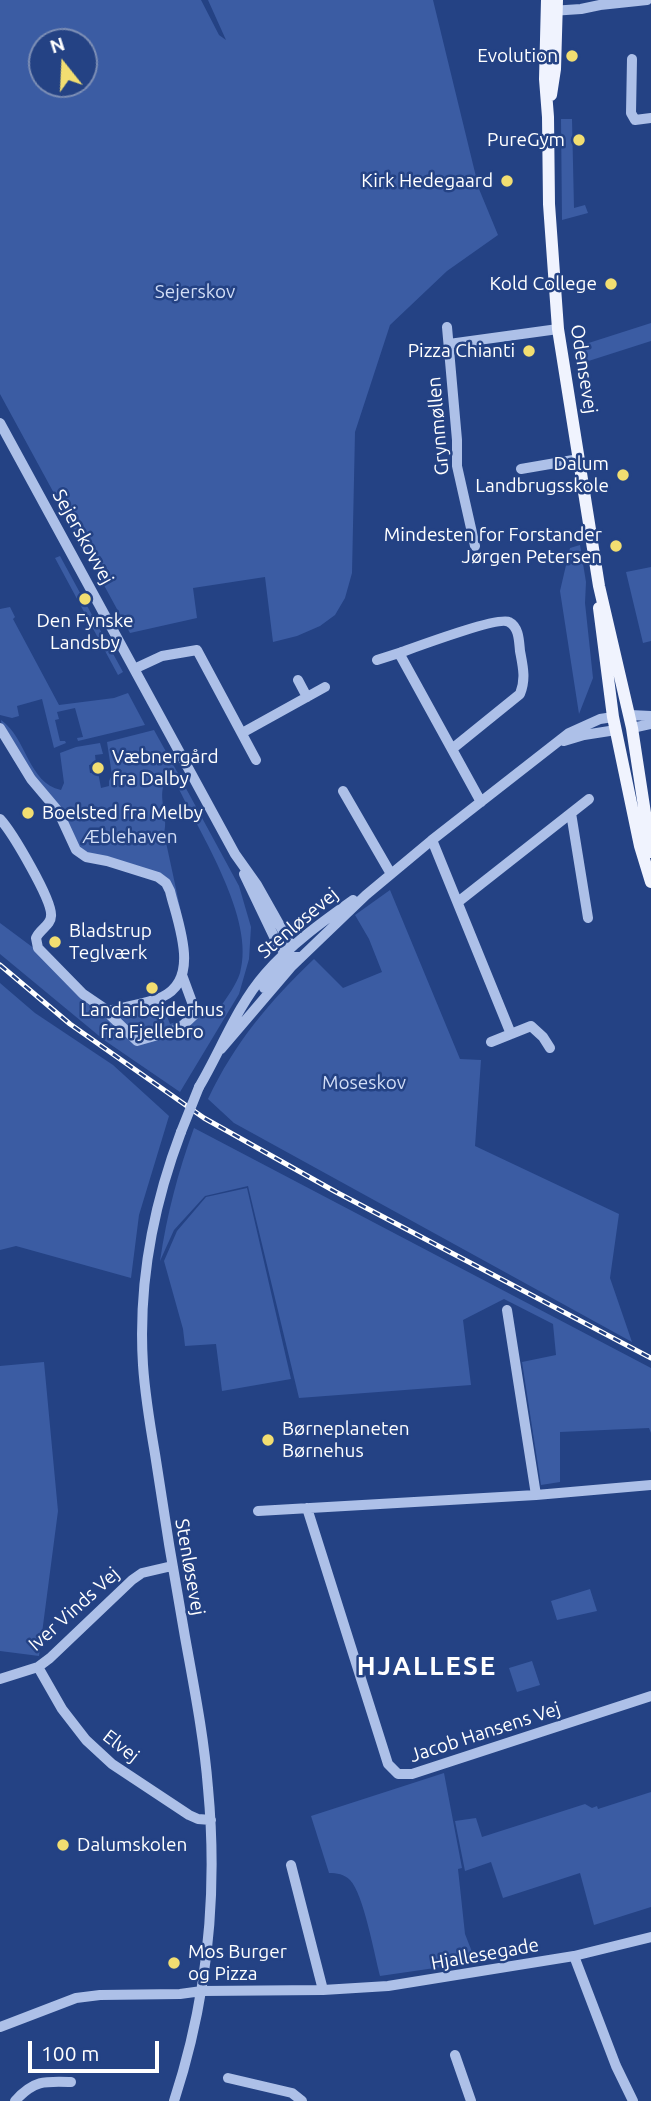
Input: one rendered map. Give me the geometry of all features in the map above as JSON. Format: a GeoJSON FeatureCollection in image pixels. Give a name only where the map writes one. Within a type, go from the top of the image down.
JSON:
{"type":"FeatureCollection","features":[{"type":"Feature","properties":{"kind":"main road","name":"Odensevej"},"geometry":{"type":"LineString","coordinates":[[552,5],[555,69],[548,117],[549,204],[558,329],[623,723],[639,846],[651,882]]}},
{"type":"Feature","properties":{"kind":"main road","name":"Odensevej"},"geometry":{"type":"LineString","coordinates":[[599,586],[601,640],[623,723]]}},
{"type":"Feature","properties":{"kind":"main road"},"geometry":{"type":"LineString","coordinates":[[623,723],[638,799],[649,827],[651,852]]}},
{"type":"Feature","properties":{"kind":"street"},"geometry":{"type":"LineString","coordinates":[[587,0],[600,5]]}},
{"type":"Feature","properties":{"kind":"street"},"geometry":{"type":"LineString","coordinates":[[552,5],[581,9],[647,0]]}},
{"type":"Feature","properties":{"kind":"street"},"geometry":{"type":"LineString","coordinates":[[632,59],[631,113],[635,120],[651,118]]}},
{"type":"Feature","properties":{"kind":"street","name":"Grynmøllen"},"geometry":{"type":"LineString","coordinates":[[447,327],[457,466],[475,546]]}},
{"type":"Feature","properties":{"kind":"street"},"geometry":{"type":"LineString","coordinates":[[449,344],[558,329]]}},
{"type":"Feature","properties":{"kind":"street","name":"Sejerskovvej"},"geometry":{"type":"LineString","coordinates":[[0,423],[235,854],[257,885],[291,954]]}},
{"type":"Feature","properties":{"kind":"street"},"geometry":{"type":"LineString","coordinates":[[522,469],[579,459]]}},
{"type":"Feature","properties":{"kind":"street"},"geometry":{"type":"LineString","coordinates":[[377,660],[503,619],[511,622],[517,631],[525,682],[520,694],[452,749]]}},
{"type":"Feature","properties":{"kind":"street"},"geometry":{"type":"LineString","coordinates":[[134,669],[162,656],[197,650],[257,760]]}},
{"type":"Feature","properties":{"kind":"street"},"geometry":{"type":"LineString","coordinates":[[399,653],[481,802]]}},
{"type":"Feature","properties":{"kind":"street"},"geometry":{"type":"LineString","coordinates":[[298,680],[307,697]]}},
{"type":"Feature","properties":{"kind":"street"},"geometry":{"type":"LineString","coordinates":[[242,733],[325,687]]}},
{"type":"Feature","properties":{"kind":"street"},"geometry":{"type":"LineString","coordinates":[[623,723],[651,716]]}},
{"type":"Feature","properties":{"kind":"street","name":"Stenløsevej"},"geometry":{"type":"LineString","coordinates":[[174,2101],[188,2059],[202,1991],[212,1873],[211,1820],[202,1734],[172,1566],[145,1389],[143,1314],[147,1261],[163,1182],[200,1087],[221,1049],[291,954],[432,840],[581,727],[600,719],[623,723]]}},
{"type":"Feature","properties":{"kind":"street"},"geometry":{"type":"LineString","coordinates":[[623,723],[651,724]]}},
{"type":"Feature","properties":{"kind":"street"},"geometry":{"type":"LineString","coordinates":[[0,728],[31,779],[58,811],[81,855],[158,877],[166,883],[170,891],[183,942],[182,974],[174,989],[160,998],[108,1010]]}},
{"type":"Feature","properties":{"kind":"street"},"geometry":{"type":"LineString","coordinates":[[343,791],[390,874]]}},
{"type":"Feature","properties":{"kind":"street"},"geometry":{"type":"LineString","coordinates":[[458,902],[589,799]]}},
{"type":"Feature","properties":{"kind":"street"},"geometry":{"type":"LineString","coordinates":[[571,813],[588,918]]}},
{"type":"Feature","properties":{"kind":"street"},"geometry":{"type":"LineString","coordinates":[[0,819],[24,852],[50,908],[49,924],[36,938],[38,948],[83,994],[108,1010],[136,1041],[178,1029],[196,1013],[182,974]]}},
{"type":"Feature","properties":{"kind":"street"},"geometry":{"type":"LineString","coordinates":[[432,840],[511,1034]]}},
{"type":"Feature","properties":{"kind":"street"},"geometry":{"type":"LineString","coordinates":[[491,1042],[531,1026],[550,1048]]}},
{"type":"Feature","properties":{"kind":"street"},"geometry":{"type":"LineString","coordinates":[[507,1310],[536,1495]]}},
{"type":"Feature","properties":{"kind":"street"},"geometry":{"type":"LineString","coordinates":[[258,1511],[536,1495],[651,1485]]}},
{"type":"Feature","properties":{"kind":"street","name":"Jacob Hansens Vej"},"geometry":{"type":"LineString","coordinates":[[307,1508],[388,1764],[398,1774],[412,1774],[651,1696]]}},
{"type":"Feature","properties":{"kind":"street","name":"Iver Vinds Vej"},"geometry":{"type":"LineString","coordinates":[[0,1679],[38,1667],[132,1580],[142,1573],[172,1566]]}},
{"type":"Feature","properties":{"kind":"street","name":"Elvej"},"geometry":{"type":"LineString","coordinates":[[38,1667],[72,1726],[111,1764],[189,1815],[211,1820]]}},
{"type":"Feature","properties":{"kind":"street"},"geometry":{"type":"LineString","coordinates":[[291,1865],[323,1990]]}},
{"type":"Feature","properties":{"kind":"street","name":"Hjallesegade"},"geometry":{"type":"LineString","coordinates":[[0,2027],[76,1998],[202,1991],[323,1990],[426,1982],[574,1956],[651,1937]]}},
{"type":"Feature","properties":{"kind":"street"},"geometry":{"type":"LineString","coordinates":[[574,1956],[630,2100]]}},
{"type":"Feature","properties":{"kind":"street"},"geometry":{"type":"LineString","coordinates":[[455,2055],[471,2101]]}},
{"type":"Feature","properties":{"kind":"street"},"geometry":{"type":"LineString","coordinates":[[228,2078],[292,2093],[302,2101]]}},
{"type":"Feature","properties":{"kind":"street"},"geometry":{"type":"LineString","coordinates":[[15,2101],[33,2085],[46,2081],[71,2082]]}},
{"type":"Feature","properties":{"kind":"green space","name":"Sejerskov"},"geometry":{"type":"Polygon","coordinates":[[[0,0],[201,0],[219,35],[226,40],[208,0],[433,0],[479,189],[498,235],[447,271],[390,325],[355,432],[352,573],[345,598],[335,615],[320,626],[273,642],[265,577],[193,588],[197,618],[130,633],[0,394],[0,0]]]}},
{"type":"Feature","properties":{"kind":"green space"},"geometry":{"type":"Polygon","coordinates":[[[561,119],[572,119],[574,208],[585,205],[588,213],[562,220],[561,119]]]}},
{"type":"Feature","properties":{"kind":"green space"},"geometry":{"type":"Polygon","coordinates":[[[651,323],[651,341],[576,365],[573,348],[651,323]]]}},
{"type":"Feature","properties":{"kind":"green space"},"geometry":{"type":"Polygon","coordinates":[[[580,545],[586,582],[585,603],[593,678],[579,714],[560,591],[570,548],[580,545]]]}},
{"type":"Feature","properties":{"kind":"green space"},"geometry":{"type":"Polygon","coordinates":[[[60,556],[123,672],[118,675],[55,558],[60,556]]]}},
{"type":"Feature","properties":{"kind":"green space"},"geometry":{"type":"Polygon","coordinates":[[[651,567],[651,641],[643,643],[626,572],[651,567]]]}},
{"type":"Feature","properties":{"kind":"green space"},"geometry":{"type":"Polygon","coordinates":[[[10,607],[15,617],[13,619],[59,705],[114,698],[128,693],[145,725],[78,741],[77,738],[83,737],[75,708],[57,712],[59,719],[55,720],[60,741],[66,743],[54,748],[42,699],[17,706],[19,716],[12,718],[0,715],[0,609],[10,607]]]}},
{"type":"Feature","properties":{"kind":"green space","name":"Æblehaven"},"geometry":{"type":"Polygon","coordinates":[[[1,720],[17,738],[41,779],[61,790],[64,783],[60,753],[100,743],[103,754],[95,755],[96,764],[89,765],[90,773],[98,772],[101,788],[109,786],[112,775],[107,742],[154,730],[180,777],[165,782],[162,794],[164,833],[181,912],[177,913],[170,886],[81,850],[2,727],[1,720]]]}},
{"type":"Feature","properties":{"kind":"green space"},"geometry":{"type":"Polygon","coordinates":[[[182,781],[239,886],[251,927],[249,959],[239,994],[180,1092],[104,1040],[0,954],[0,923],[35,949],[107,1013],[161,1000],[170,1024],[221,1006],[240,973],[243,951],[240,928],[223,877],[177,785],[182,781]]]}},
{"type":"Feature","properties":{"kind":"green space","name":"Moseskov"},"geometry":{"type":"Polygon","coordinates":[[[390,890],[460,1059],[481,1060],[475,1146],[619,1214],[610,1278],[632,1342],[234,1123],[208,1099],[218,1078],[254,1024],[314,959],[343,988],[382,972],[369,939],[355,915],[390,890]]]}},
{"type":"Feature","properties":{"kind":"green space"},"geometry":{"type":"Polygon","coordinates":[[[0,983],[35,1013],[113,1065],[169,1116],[139,1215],[131,1278],[16,1246],[0,1250],[0,983]]]}},
{"type":"Feature","properties":{"kind":"green space"},"geometry":{"type":"Polygon","coordinates":[[[194,1128],[651,1368],[651,1433],[649,1428],[560,1432],[560,1482],[541,1485],[522,1362],[556,1355],[553,1324],[504,1299],[463,1320],[471,1385],[299,1398],[248,1186],[205,1196],[174,1230],[160,1261],[174,1193],[194,1128]]]}},
{"type":"Feature","properties":{"kind":"green space"},"geometry":{"type":"Polygon","coordinates":[[[247,1188],[291,1379],[222,1391],[216,1344],[185,1346],[183,1329],[164,1261],[177,1231],[206,1197],[247,1188]]]}},
{"type":"Feature","properties":{"kind":"green space"},"geometry":{"type":"Polygon","coordinates":[[[44,1362],[58,1511],[39,1656],[0,1651],[0,1366],[44,1362]]]}},
{"type":"Feature","properties":{"kind":"green space"},"geometry":{"type":"Polygon","coordinates":[[[590,1589],[597,1611],[557,1620],[551,1601],[590,1589]]]}},
{"type":"Feature","properties":{"kind":"green space"},"geometry":{"type":"Polygon","coordinates":[[[532,1661],[540,1685],[517,1692],[509,1668],[532,1661]]]}},
{"type":"Feature","properties":{"kind":"green space"},"geometry":{"type":"Polygon","coordinates":[[[444,1773],[462,1868],[458,1869],[465,1934],[476,1962],[380,1976],[360,1898],[348,1878],[329,1873],[311,1816],[444,1773]]]}},
{"type":"Feature","properties":{"kind":"green space"},"geometry":{"type":"Polygon","coordinates":[[[651,1792],[651,1907],[594,1925],[580,1873],[503,1898],[491,1862],[465,1871],[455,1821],[476,1818],[482,1837],[585,1804],[592,1808],[597,1806],[598,1809],[651,1792]]]}},
{"type":"Feature","properties":{"kind":"railway"},"geometry":{"type":"LineString","coordinates":[[0,965],[70,1024],[204,1118],[336,1192],[651,1358]]}},
{"type":"Feature","properties":{"kind":"place","name":"Evolution"},"geometry":{"type":"Point","coordinates":[572,56]}},
{"type":"Feature","properties":{"kind":"place","name":"PureGym"},"geometry":{"type":"Point","coordinates":[579,140]}},
{"type":"Feature","properties":{"kind":"place","name":"Kirk Hedegaard"},"geometry":{"type":"Point","coordinates":[507,181]}},
{"type":"Feature","properties":{"kind":"place","name":"Kold College"},"geometry":{"type":"Point","coordinates":[611,284]}},
{"type":"Feature","properties":{"kind":"place","name":"Pizza Chianti"},"geometry":{"type":"Point","coordinates":[529,351]}},
{"type":"Feature","properties":{"kind":"place","name":"Dalum Landbrugsskole"},"geometry":{"type":"Point","coordinates":[623,475]}},
{"type":"Feature","properties":{"kind":"place","name":"Mindesten for Forstander Jørgen Petersen"},"geometry":{"type":"Point","coordinates":[616,546]}},
{"type":"Feature","properties":{"kind":"place","name":"Den Fynske Landsby"},"geometry":{"type":"Point","coordinates":[85,599]}},
{"type":"Feature","properties":{"kind":"place","name":"Væbnergård fra Dalby"},"geometry":{"type":"Point","coordinates":[98,768]}},
{"type":"Feature","properties":{"kind":"place","name":"Boelsted fra Melby"},"geometry":{"type":"Point","coordinates":[28,813]}},
{"type":"Feature","properties":{"kind":"place","name":"Bladstrup Teglværk"},"geometry":{"type":"Point","coordinates":[55,942]}},
{"type":"Feature","properties":{"kind":"place","name":"Landarbejderhus fra Fjellebro"},"geometry":{"type":"Point","coordinates":[152,988]}},
{"type":"Feature","properties":{"kind":"place","name":"Børneplaneten Børnehus"},"geometry":{"type":"Point","coordinates":[268,1440]}},
{"type":"Feature","properties":{"kind":"place","name":"Dalumskolen"},"geometry":{"type":"Point","coordinates":[63,1845]}},
{"type":"Feature","properties":{"kind":"place","name":"Mos Burger og Pizza"},"geometry":{"type":"Point","coordinates":[174,1963]}},
{"type":"Feature","properties":{"kind":"district","name":"HJALLESE"},"geometry":{"type":"Point","coordinates":[427,1666]}}]}
